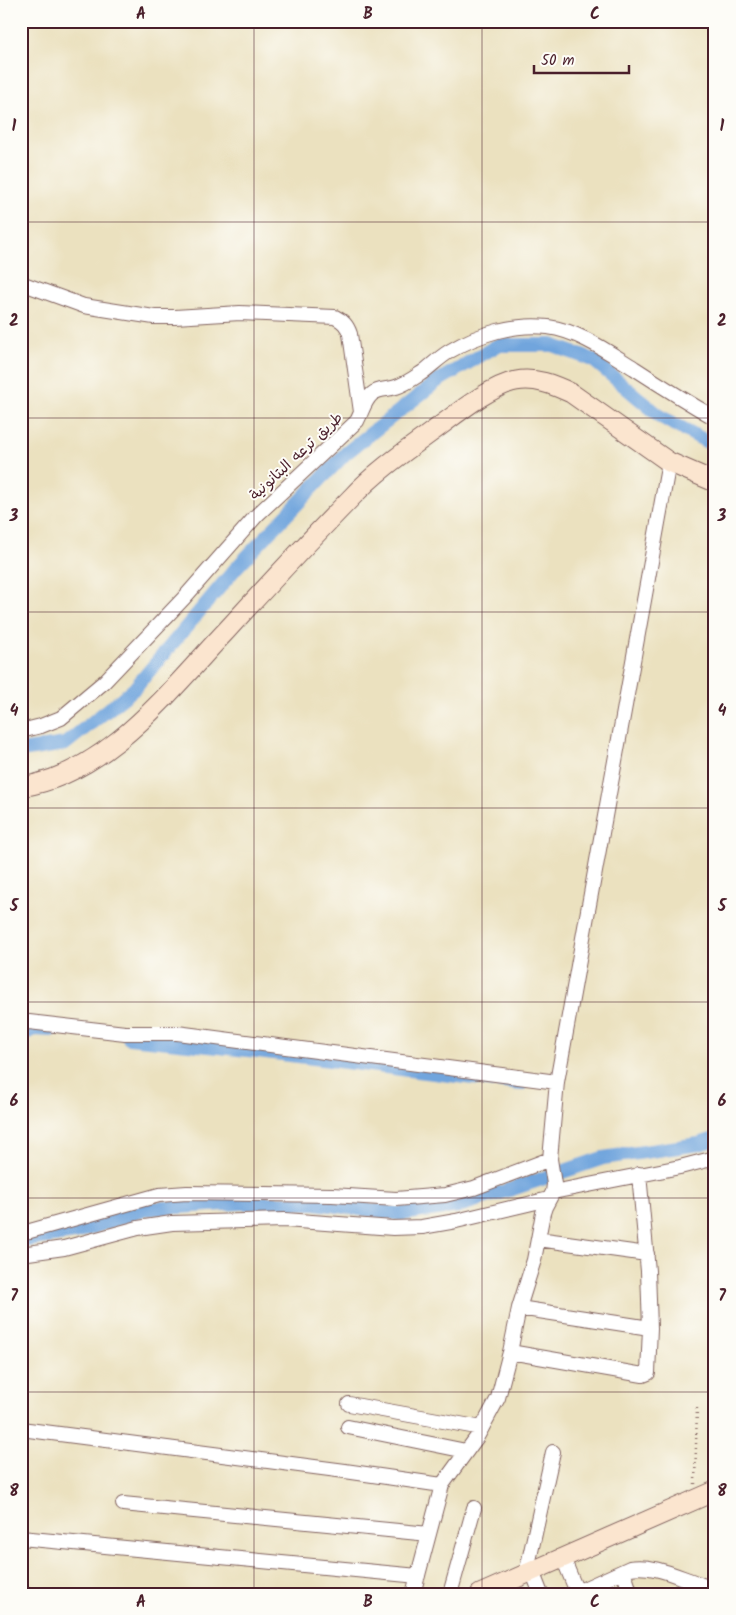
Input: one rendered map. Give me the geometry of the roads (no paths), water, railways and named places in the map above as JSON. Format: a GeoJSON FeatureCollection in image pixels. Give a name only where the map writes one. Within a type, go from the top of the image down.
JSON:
{"type":"FeatureCollection","features":[{"type":"Feature","properties":{"kind":"street"},"geometry":{"type":"LineString","coordinates":[[21,283],[84,306],[154,317],[240,313],[335,317],[342,320],[350,334],[362,413]]}},
{"type":"Feature","properties":{"kind":"street","name":"طريق ترعه البتانونية"},"geometry":{"type":"LineString","coordinates":[[21,731],[62,718],[104,682],[184,598],[257,515],[357,421],[372,394],[380,390],[403,385],[450,351],[490,333],[509,328],[550,327],[580,337],[604,349],[715,418]]}},
{"type":"Feature","properties":{"kind":"street"},"geometry":{"type":"LineString","coordinates":[[21,787],[37,785],[62,775],[90,761],[123,737],[172,688],[353,496],[394,460],[447,420],[492,390],[506,383],[526,380],[560,387],[669,462],[715,482]]}},
{"type":"Feature","properties":{"kind":"street"},"geometry":{"type":"LineString","coordinates":[[413,1594],[442,1485],[482,1428],[498,1398],[519,1308],[530,1276],[543,1213],[552,1192],[550,1163],[557,1082],[669,462]]}},
{"type":"Feature","properties":{"kind":"street"},"geometry":{"type":"LineString","coordinates":[[21,1024],[29,1022],[126,1033],[177,1033],[557,1082]]}},
{"type":"Feature","properties":{"kind":"street"},"geometry":{"type":"LineString","coordinates":[[21,1254],[64,1248],[138,1228],[172,1223],[284,1220],[393,1228],[422,1227],[456,1221],[552,1192],[680,1167],[715,1158]]}},
{"type":"Feature","properties":{"kind":"street"},"geometry":{"type":"LineString","coordinates":[[21,1232],[159,1195],[187,1193],[332,1195],[396,1199],[446,1195],[474,1188],[550,1163]]}},
{"type":"Feature","properties":{"kind":"street"},"geometry":{"type":"LineString","coordinates":[[510,1352],[647,1374],[650,1369],[650,1328],[647,1254],[639,1174]]}},
{"type":"Feature","properties":{"kind":"street"},"geometry":{"type":"LineString","coordinates":[[538,1239],[647,1254]]}},
{"type":"Feature","properties":{"kind":"street"},"geometry":{"type":"LineString","coordinates":[[519,1308],[650,1328]]}},
{"type":"Feature","properties":{"kind":"street"},"geometry":{"type":"LineString","coordinates":[[349,1404],[482,1428]]}},
{"type":"Feature","properties":{"kind":"street"},"geometry":{"type":"LineString","coordinates":[[348,1427],[466,1451]]}},
{"type":"Feature","properties":{"kind":"street"},"geometry":{"type":"LineString","coordinates":[[21,1429],[442,1485]]}},
{"type":"Feature","properties":{"kind":"street"},"geometry":{"type":"LineString","coordinates":[[541,1594],[529,1572],[553,1452]]}},
{"type":"Feature","properties":{"kind":"street"},"geometry":{"type":"LineString","coordinates":[[480,1594],[715,1491]]}},
{"type":"Feature","properties":{"kind":"street"},"geometry":{"type":"LineString","coordinates":[[124,1504],[429,1534]]}},
{"type":"Feature","properties":{"kind":"street"},"geometry":{"type":"LineString","coordinates":[[450,1594],[474,1508]]}},
{"type":"Feature","properties":{"kind":"street"},"geometry":{"type":"LineString","coordinates":[[21,1538],[418,1576]]}},
{"type":"Feature","properties":{"kind":"street"},"geometry":{"type":"LineString","coordinates":[[563,1558],[577,1593],[630,1568],[639,1566],[649,1567],[697,1589],[715,1590]]}},
{"type":"Feature","properties":{"kind":"street"},"geometry":{"type":"LineString","coordinates":[[623,1572],[631,1594]]}},
{"type":"Feature","properties":{"kind":"street"},"geometry":{"type":"LineString","coordinates":[[21,1593],[25,1594]]}},
{"type":"Feature","properties":{"kind":"waterway"},"geometry":{"type":"LineString","coordinates":[[21,751],[65,744],[134,689],[236,568],[346,453],[436,382],[498,345],[552,345],[593,360],[661,417],[715,446]]}},
{"type":"Feature","properties":{"kind":"waterway"},"geometry":{"type":"LineString","coordinates":[[21,1035],[35,1029],[51,1030]]}},
{"type":"Feature","properties":{"kind":"waterway"},"geometry":{"type":"LineString","coordinates":[[129,1038],[258,1051],[521,1084]]}},
{"type":"Feature","properties":{"kind":"waterway"},"geometry":{"type":"LineString","coordinates":[[21,1241],[75,1233],[147,1209],[241,1203],[315,1203],[401,1214],[458,1206],[603,1158],[699,1144],[715,1139]]}}]}
